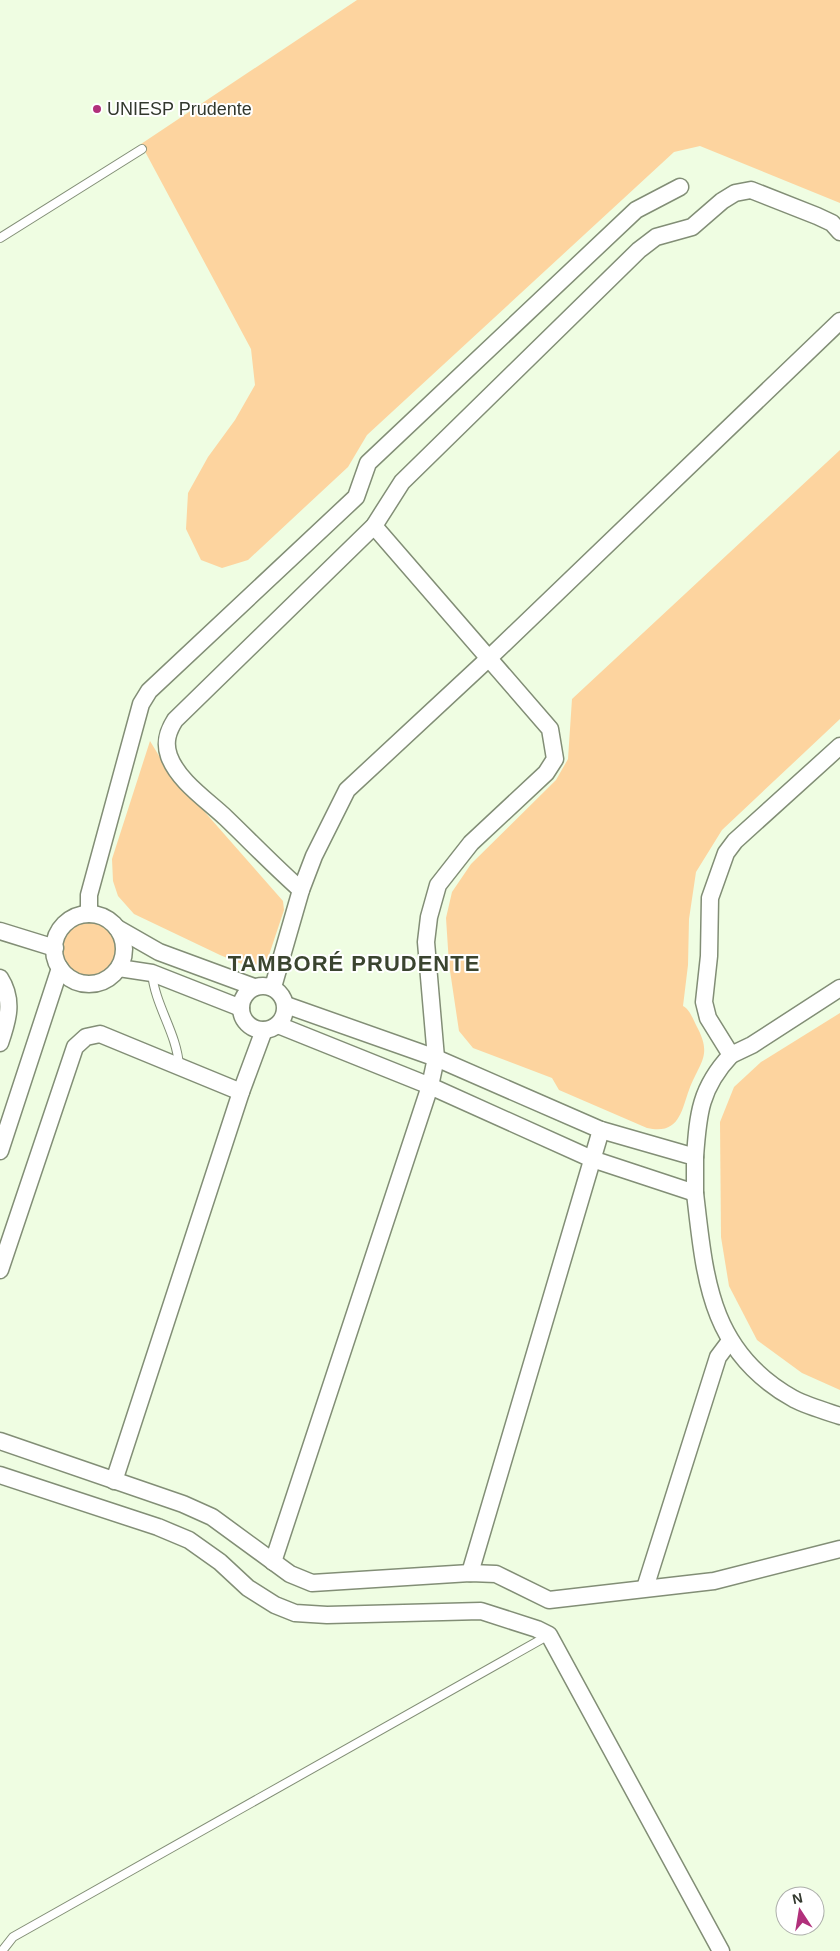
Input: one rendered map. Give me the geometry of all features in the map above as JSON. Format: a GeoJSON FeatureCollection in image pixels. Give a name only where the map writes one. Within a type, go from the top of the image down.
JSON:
{"type":"FeatureCollection","features":[{"type":"Feature","properties":{"kind":"street"},"geometry":{"type":"LineString","coordinates":[[89,914],[89,895],[138,714],[141,704],[149,691],[356,497],[368,464],[636,210],[680,187]]}},
{"type":"Feature","properties":{"kind":"street"},"geometry":{"type":"LineString","coordinates":[[302,890],[255,848],[179,773],[169,756],[167,743],[168,731],[182,713],[374,526],[402,482],[638,250],[656,237],[692,227],[722,201],[736,193],[751,190],[832,223],[840,232]]}},
{"type":"Feature","properties":{"kind":"street"},"geometry":{"type":"LineString","coordinates":[[273,988],[314,856],[347,790],[488,659],[840,321]]}},
{"type":"Feature","properties":{"kind":"street"},"geometry":{"type":"LineString","coordinates":[[273,1562],[430,1086],[436,1058],[426,942],[429,917],[438,885],[471,843],[546,773],[555,759],[550,729],[374,526]]}},
{"type":"Feature","properties":{"kind":"street"},"geometry":{"type":"LineString","coordinates":[[731,1055],[708,1018],[704,1002],[709,956],[710,898],[726,853],[735,841],[840,746]]}},
{"type":"Feature","properties":{"kind":"street"},"geometry":{"type":"LineString","coordinates":[[114,1481],[241,1092],[271,1027],[286,1012],[284,998],[273,988],[267,986],[254,987],[159,952],[117,928],[109,920],[89,914],[74,918],[61,928],[56,938],[55,948],[60,968],[78,982],[89,984],[101,982],[111,976],[119,968],[124,947],[117,928]]}},
{"type":"Feature","properties":{"kind":"street"},"geometry":{"type":"LineString","coordinates":[[0,931],[55,948]]}},
{"type":"Feature","properties":{"kind":"street"},"geometry":{"type":"LineString","coordinates":[[0,1151],[60,968]]}},
{"type":"Feature","properties":{"kind":"street"},"geometry":{"type":"LineString","coordinates":[[119,968],[152,973],[241,1008]]}},
{"type":"Feature","properties":{"kind":"street"},"geometry":{"type":"LineString","coordinates":[[0,979],[9,994],[8,1020],[0,1043]]}},
{"type":"Feature","properties":{"kind":"street"},"geometry":{"type":"LineString","coordinates":[[254,987],[244,996],[241,1008],[243,1017],[248,1024],[271,1027],[430,1086],[592,1159],[695,1193]]}},
{"type":"Feature","properties":{"kind":"street"},"geometry":{"type":"LineString","coordinates":[[840,988],[752,1045],[731,1055],[716,1072],[706,1089],[698,1114],[695,1157],[695,1193],[705,1278],[713,1307],[730,1340],[759,1374],[794,1399],[840,1416]]}},
{"type":"Feature","properties":{"kind":"street"},"geometry":{"type":"LineString","coordinates":[[286,1005],[436,1058],[601,1130],[695,1157]]}},
{"type":"Feature","properties":{"kind":"street"},"geometry":{"type":"LineString","coordinates":[[0,1270],[75,1047],[86,1037],[100,1034],[241,1092]]}},
{"type":"Feature","properties":{"kind":"street"},"geometry":{"type":"LineString","coordinates":[[470,1573],[601,1130]]}},
{"type":"Feature","properties":{"kind":"street"},"geometry":{"type":"LineString","coordinates":[[645,1588],[718,1357],[730,1340]]}},
{"type":"Feature","properties":{"kind":"street"},"geometry":{"type":"LineString","coordinates":[[0,1441],[183,1504],[212,1517],[290,1574],[312,1583],[470,1573],[496,1574],[524,1586],[535,1595],[549,1600],[714,1581],[840,1549]]}},
{"type":"Feature","properties":{"kind":"street"},"geometry":{"type":"LineString","coordinates":[[0,1475],[189,1540],[220,1562],[248,1588],[275,1605],[295,1612],[326,1615],[481,1611],[537,1629],[549,1635],[721,1951]]}},
{"type":"Feature","properties":{"kind":"lane"},"geometry":{"type":"LineString","coordinates":[[0,238],[142,149]]}},
{"type":"Feature","properties":{"kind":"lane"},"geometry":{"type":"LineString","coordinates":[[152,973],[154,990],[178,1052],[179,1066]]}},
{"type":"Feature","properties":{"kind":"lane"},"geometry":{"type":"LineString","coordinates":[[2,1951],[12,1936],[549,1635]]}},
{"type":"Feature","properties":{"kind":"shaded area"},"geometry":{"type":"Polygon","coordinates":[[[357,0],[840,0],[840,203],[700,146],[674,152],[367,435],[348,467],[248,560],[222,568],[201,560],[186,529],[188,493],[208,457],[235,420],[255,385],[251,349],[141,144],[357,0]]]}},
{"type":"Feature","properties":{"kind":"shaded area"},"geometry":{"type":"Polygon","coordinates":[[[840,450],[840,719],[722,830],[696,872],[689,919],[688,965],[683,1006],[691,1014],[701,1036],[704,1044],[703,1058],[677,1120],[666,1128],[647,1128],[559,1090],[552,1078],[473,1048],[459,1031],[449,964],[446,918],[452,892],[471,864],[556,780],[568,759],[572,699],[840,450]]]}},
{"type":"Feature","properties":{"kind":"shaded area"},"geometry":{"type":"Polygon","coordinates":[[[150,741],[167,769],[283,901],[284,910],[267,961],[249,967],[220,955],[134,914],[118,896],[113,881],[112,859],[150,741]]]}},
{"type":"Feature","properties":{"kind":"shaded area"},"geometry":{"type":"Polygon","coordinates":[[[84,922],[94,922],[104,926],[112,934],[116,949],[112,964],[104,972],[94,976],[84,976],[74,972],[66,964],[62,954],[62,944],[66,934],[74,926],[84,922]]]}},
{"type":"Feature","properties":{"kind":"shaded area"},"geometry":{"type":"Polygon","coordinates":[[[840,1013],[840,1390],[802,1373],[757,1340],[729,1286],[721,1237],[720,1122],[734,1087],[761,1062],[840,1013]]]}},
{"type":"Feature","properties":{"kind":"place","name":"UNIESP Prudente"},"geometry":{"type":"Point","coordinates":[97,109]}},
{"type":"Feature","properties":{"kind":"district","name":"TAMBORÉ PRUDENTE"},"geometry":{"type":"Point","coordinates":[354,963]}}]}
